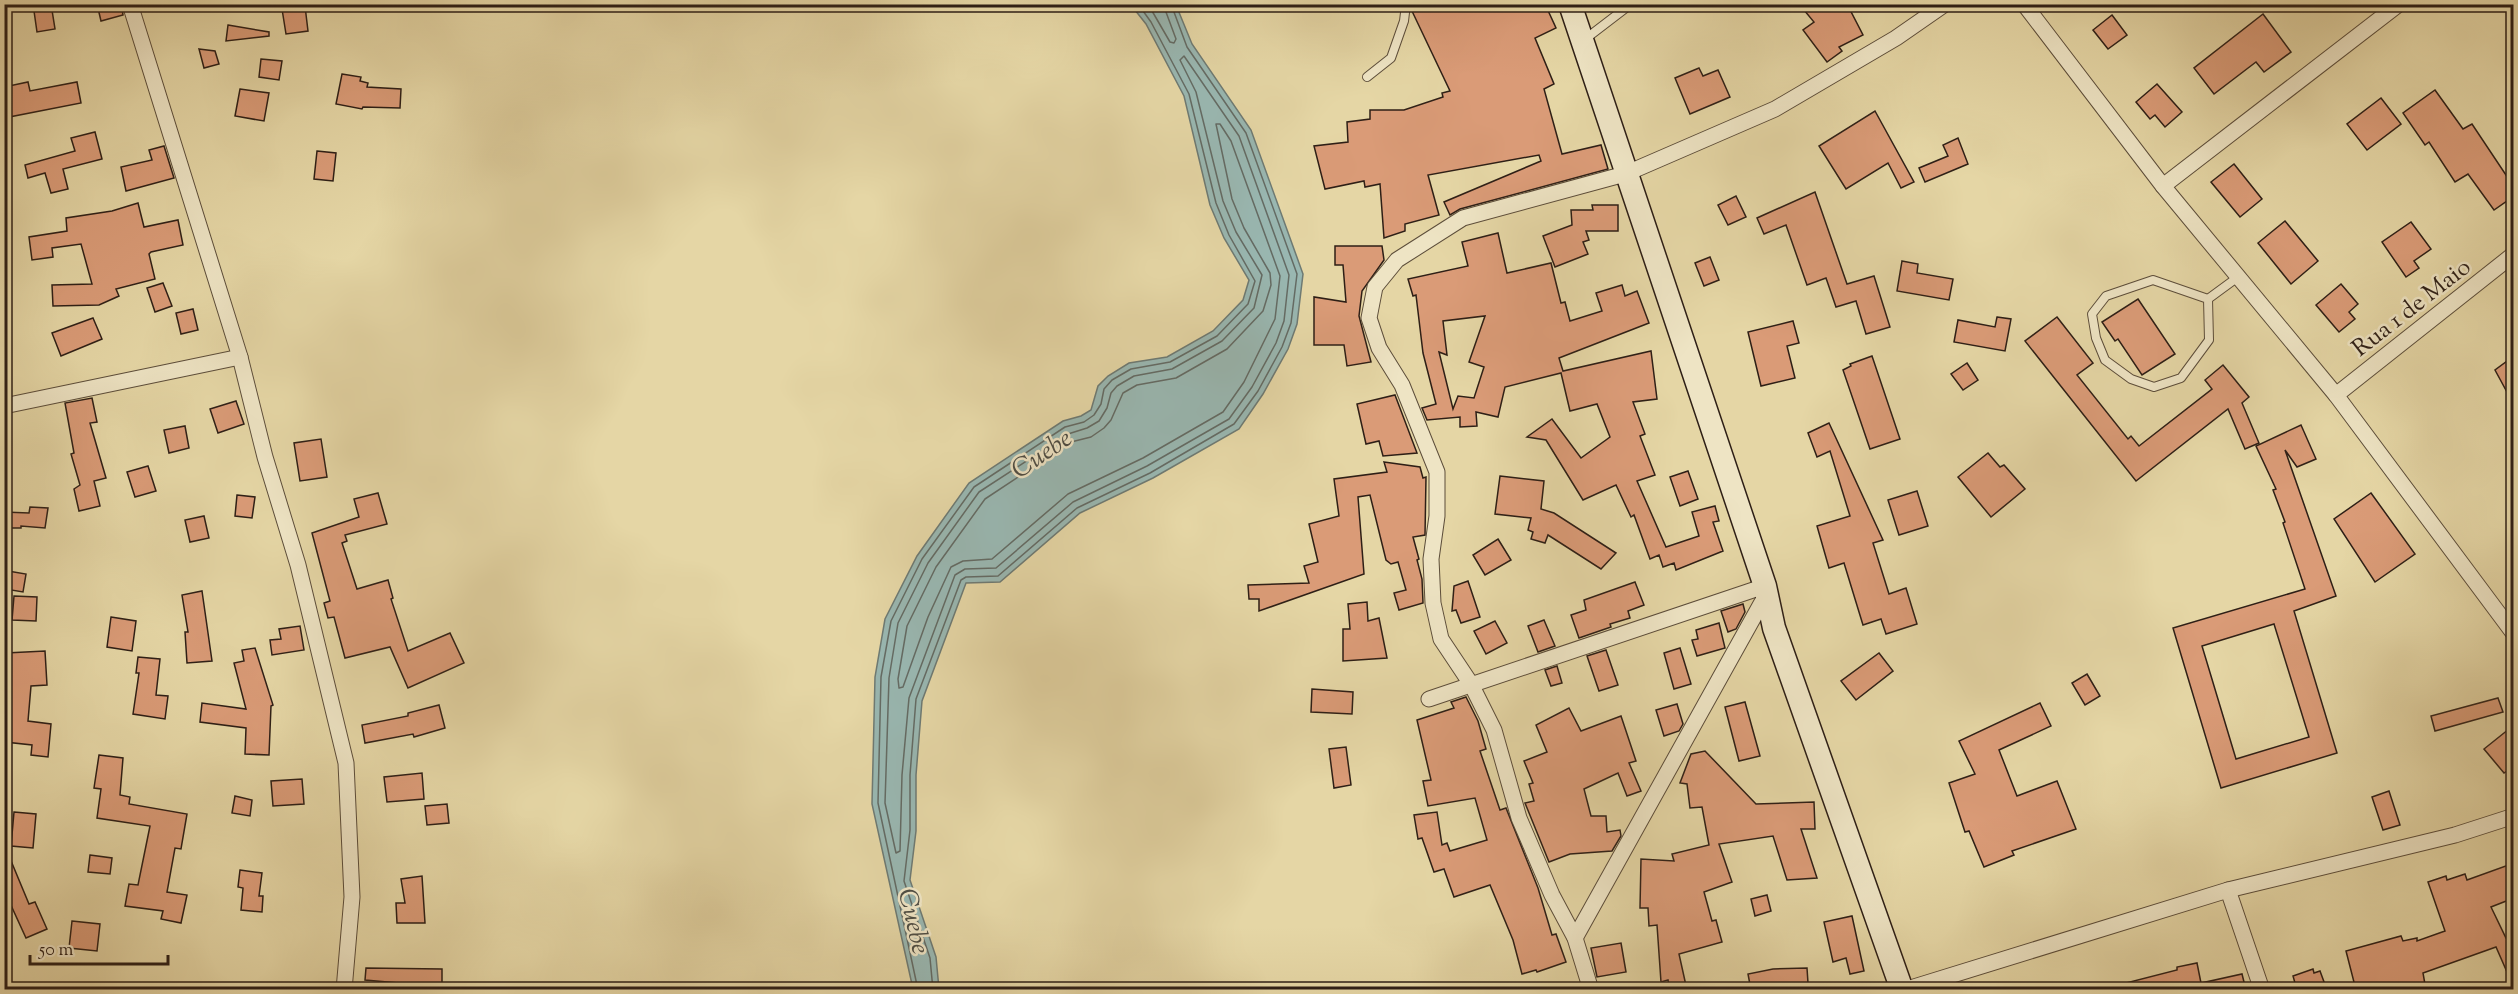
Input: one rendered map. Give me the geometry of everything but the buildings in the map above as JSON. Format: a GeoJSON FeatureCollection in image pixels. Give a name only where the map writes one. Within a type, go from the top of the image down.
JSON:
{"type":"FeatureCollection","features":[{"type":"Feature","properties":{"kind":"main road"},"geometry":{"type":"LineString","coordinates":[[1570,4],[1765,591],[1774,628],[1903,990]]}},
{"type":"Feature","properties":{"kind":"street"},"geometry":{"type":"LineString","coordinates":[[130,4],[240,357],[266,457],[298,565],[346,763],[352,897],[344,990]]}},
{"type":"Feature","properties":{"kind":"street"},"geometry":{"type":"LineString","coordinates":[[1591,990],[1575,938],[1552,895],[1519,818],[1494,730],[1471,684],[1441,639],[1433,603],[1431,559],[1437,516],[1437,472],[1402,385],[1379,348],[1369,318],[1375,287],[1396,260],[1462,219],[1625,174],[1775,109],[1896,38],[1945,4]]}},
{"type":"Feature","properties":{"kind":"street"},"geometry":{"type":"LineString","coordinates":[[2024,4],[2163,186],[2336,394],[2514,634]]}},
{"type":"Feature","properties":{"kind":"street"},"geometry":{"type":"LineString","coordinates":[[2163,186],[2399,4]]}},
{"type":"Feature","properties":{"kind":"street","name":"Rua 1 de Maio"},"geometry":{"type":"LineString","coordinates":[[2336,394],[2514,254]]}},
{"type":"Feature","properties":{"kind":"street"},"geometry":{"type":"LineString","coordinates":[[4,406],[240,357]]}},
{"type":"Feature","properties":{"kind":"street"},"geometry":{"type":"LineString","coordinates":[[1429,699],[1765,591]]}},
{"type":"Feature","properties":{"kind":"street"},"geometry":{"type":"LineString","coordinates":[[1575,938],[1765,591]]}},
{"type":"Feature","properties":{"kind":"street"},"geometry":{"type":"LineString","coordinates":[[1903,990],[2228,891],[2455,835],[2514,816]]}},
{"type":"Feature","properties":{"kind":"street"},"geometry":{"type":"LineString","coordinates":[[2228,891],[2262,990]]}},
{"type":"Feature","properties":{"kind":"lane"},"geometry":{"type":"LineString","coordinates":[[1367,77],[1391,58],[1404,21],[1406,4]]}},
{"type":"Feature","properties":{"kind":"lane"},"geometry":{"type":"LineString","coordinates":[[1582,41],[1631,4]]}},
{"type":"Feature","properties":{"kind":"lane"},"geometry":{"type":"LineString","coordinates":[[2208,299],[2238,277]]}},
{"type":"Feature","properties":{"kind":"lane"},"geometry":{"type":"LineString","coordinates":[[2153,280],[2208,299],[2210,340],[2181,378],[2154,387],[2131,379],[2105,360],[2096,338],[2092,314],[2106,296],[2153,280]]}},
{"type":"Feature","properties":{"kind":"water","name":"Cuebe"},"geometry":{"type":"Polygon","coordinates":[[[1131,5],[1176,5],[1192,44],[1251,130],[1303,274],[1297,324],[1288,349],[1263,394],[1239,429],[1153,478],[1080,513],[1000,582],[966,583],[922,701],[916,775],[916,831],[910,880],[936,957],[939,989],[913,989],[872,804],[875,677],[885,619],[917,556],[969,483],[1063,421],[1081,416],[1091,410],[1098,386],[1108,376],[1129,363],[1167,357],[1213,331],[1243,300],[1249,280],[1224,238],[1210,205],[1184,96],[1146,24],[1131,5]]]}}]}
